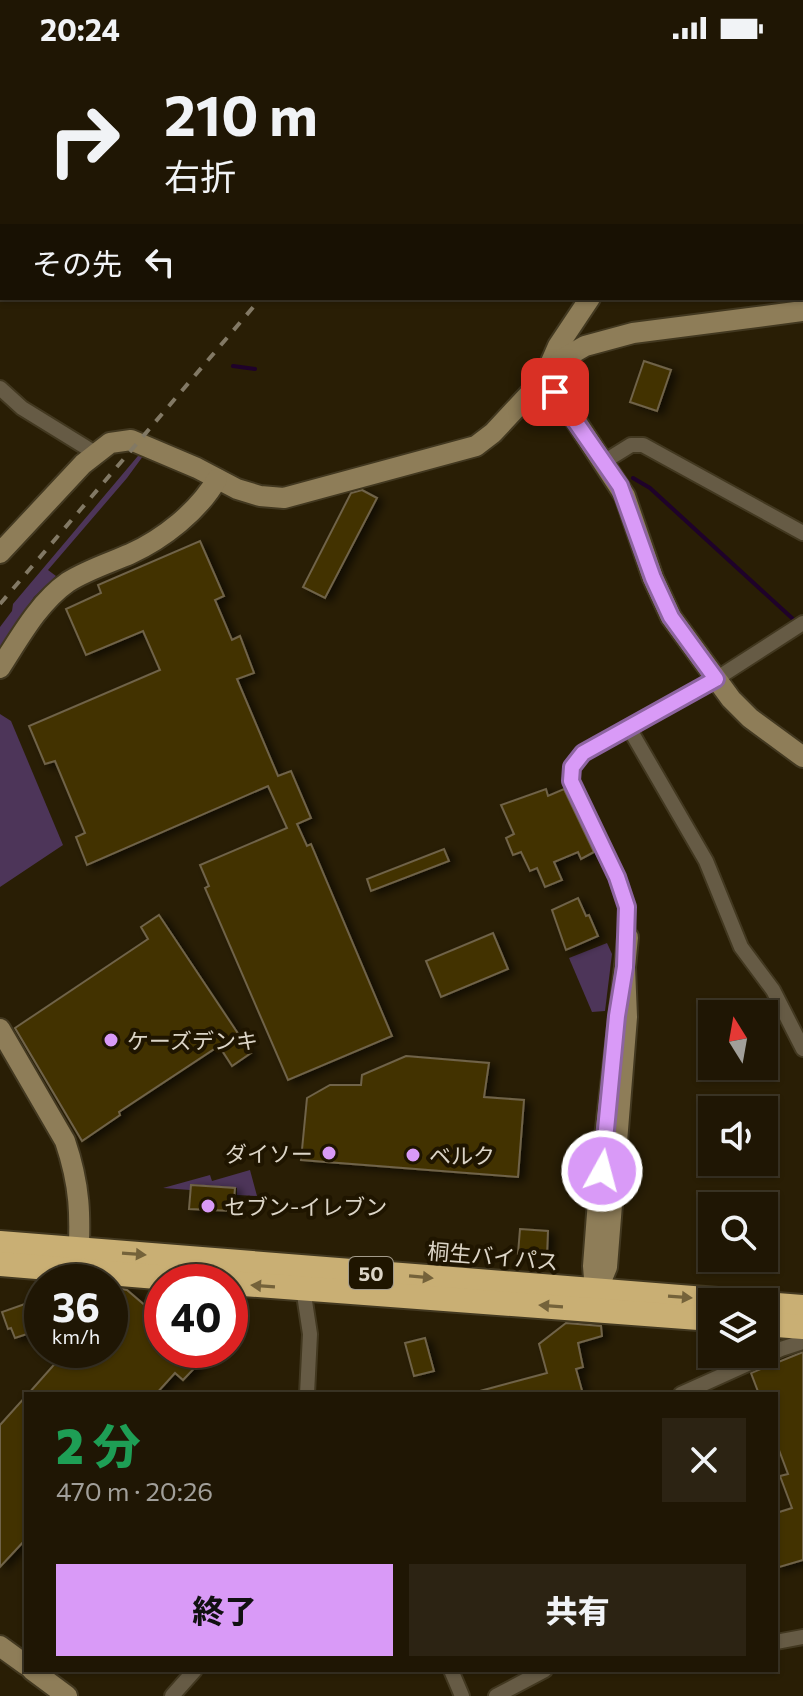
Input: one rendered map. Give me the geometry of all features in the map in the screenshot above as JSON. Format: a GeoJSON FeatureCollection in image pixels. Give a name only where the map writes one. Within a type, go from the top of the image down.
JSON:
{"type":"FeatureCollection","features":[{"type":"Feature","properties":{"kind":"highway","name":"桐生バイパス"},"geometry":{"type":"LineString","coordinates":[[0,1243],[144,1270]]}},
{"type":"Feature","properties":{"kind":"highway","name":"桐生バイパス"},"geometry":{"type":"LineString","coordinates":[[0,1264],[78,1260],[597,1300],[698,1317]]}},
{"type":"Feature","properties":{"kind":"highway","name":"桐生バイパス"},"geometry":{"type":"LineString","coordinates":[[248,1284],[597,1300],[698,1301]]}},
{"type":"Feature","properties":{"kind":"highway"},"geometry":{"type":"LineString","coordinates":[[778,1305],[803,1307]]}},
{"type":"Feature","properties":{"kind":"highway"},"geometry":{"type":"LineString","coordinates":[[778,1325],[803,1327]]}},
{"type":"Feature","properties":{"kind":"street"},"geometry":{"type":"LineString","coordinates":[[544,378],[558,346],[589,300]]}},
{"type":"Feature","properties":{"kind":"street"},"geometry":{"type":"LineString","coordinates":[[0,551],[95,453],[115,441],[131,440],[251,494],[284,498],[469,450],[493,433],[561,360],[576,350],[613,336],[803,311]]}},
{"type":"Feature","properties":{"kind":"street"},"geometry":{"type":"LineString","coordinates":[[544,378],[625,496],[653,578],[671,617],[716,679],[750,718],[803,757]]}},
{"type":"Feature","properties":{"kind":"street"},"geometry":{"type":"LineString","coordinates":[[0,388],[22,408],[95,453]]}},
{"type":"Feature","properties":{"kind":"street"},"geometry":{"type":"LineString","coordinates":[[602,463],[631,445],[643,445],[803,533]]}},
{"type":"Feature","properties":{"kind":"street"},"geometry":{"type":"LineString","coordinates":[[0,668],[52,595],[83,574],[160,537],[189,512],[217,479]]}},
{"type":"Feature","properties":{"kind":"street"},"geometry":{"type":"LineString","coordinates":[[597,1300],[593,1266],[628,937],[627,907],[617,877],[570,773],[583,753],[716,679],[803,623]]}},
{"type":"Feature","properties":{"kind":"street"},"geometry":{"type":"LineString","coordinates":[[629,728],[706,861],[741,947],[773,990],[803,1049]]}},
{"type":"Feature","properties":{"kind":"street"},"geometry":{"type":"LineString","coordinates":[[0,1029],[68,1149],[80,1200],[78,1260]]}},
{"type":"Feature","properties":{"kind":"street"},"geometry":{"type":"LineString","coordinates":[[303,1288],[310,1344],[307,1392]]}},
{"type":"Feature","properties":{"kind":"street"},"geometry":{"type":"LineString","coordinates":[[685,1392],[803,1342]]}},
{"type":"Feature","properties":{"kind":"street"},"geometry":{"type":"LineString","coordinates":[[778,1642],[803,1637]]}},
{"type":"Feature","properties":{"kind":"street"},"geometry":{"type":"LineString","coordinates":[[0,1646],[24,1664]]}},
{"type":"Feature","properties":{"kind":"street"},"geometry":{"type":"LineString","coordinates":[[35,1672],[67,1696]]}},
{"type":"Feature","properties":{"kind":"street"},"geometry":{"type":"LineString","coordinates":[[172,1696],[193,1672]]}},
{"type":"Feature","properties":{"kind":"street"},"geometry":{"type":"LineString","coordinates":[[452,1672],[462,1696]]}},
{"type":"Feature","properties":{"kind":"street"},"geometry":{"type":"LineString","coordinates":[[496,1696],[541,1672]]}},
{"type":"Feature","properties":{"kind":"shaded area"},"geometry":{"type":"Polygon","coordinates":[[[143,450],[146,452],[127,478],[48,570],[56,576],[34,597],[0,648],[0,627],[12,611],[13,604],[143,450]]]}},
{"type":"Feature","properties":{"kind":"shaded area"},"geometry":{"type":"Polygon","coordinates":[[[0,714],[11,721],[63,845],[0,887],[0,714]]]}},
{"type":"Feature","properties":{"kind":"shaded area"},"geometry":{"type":"Polygon","coordinates":[[[607,943],[612,954],[605,1011],[592,1012],[569,958],[607,943]]]}},
{"type":"Feature","properties":{"kind":"shaded area"},"geometry":{"type":"Polygon","coordinates":[[[250,1170],[257,1196],[237,1195],[237,1188],[191,1184],[190,1190],[163,1188],[210,1175],[212,1181],[250,1170]]]}},
{"type":"Feature","properties":{"kind":"building"},"geometry":{"type":"Polygon","coordinates":[[[644,361],[671,370],[657,411],[630,402],[644,361]]]}},
{"type":"Feature","properties":{"kind":"building"},"geometry":{"type":"Polygon","coordinates":[[[362,490],[377,498],[325,598],[303,587],[351,493],[362,490]]]}},
{"type":"Feature","properties":{"kind":"building"},"geometry":{"type":"Polygon","coordinates":[[[200,541],[224,596],[215,600],[232,640],[240,636],[254,673],[237,679],[278,776],[291,771],[311,818],[297,824],[307,846],[311,844],[392,1036],[288,1080],[205,888],[209,886],[200,865],[287,828],[268,786],[87,865],[76,837],[85,833],[55,761],[45,764],[29,726],[160,670],[143,631],[86,655],[66,609],[101,593],[98,585],[200,541]]]}},
{"type":"Feature","properties":{"kind":"building"},"geometry":{"type":"Polygon","coordinates":[[[546,789],[548,796],[564,789],[594,852],[581,859],[578,852],[554,862],[562,880],[545,887],[537,868],[530,871],[521,852],[513,855],[506,838],[514,834],[501,805],[546,789]]]}},
{"type":"Feature","properties":{"kind":"building"},"geometry":{"type":"Polygon","coordinates":[[[444,849],[449,861],[371,891],[367,879],[444,849]]]}},
{"type":"Feature","properties":{"kind":"building"},"geometry":{"type":"Polygon","coordinates":[[[578,898],[598,936],[566,950],[552,910],[578,898]]]}},
{"type":"Feature","properties":{"kind":"building","name":"ケーズデンキ"},"geometry":{"type":"Polygon","coordinates":[[[159,915],[251,1053],[232,1066],[219,1046],[119,1112],[120,1115],[82,1141],[15,1028],[148,939],[141,927],[159,915]]]}},
{"type":"Feature","properties":{"kind":"building"},"geometry":{"type":"Polygon","coordinates":[[[493,933],[508,969],[441,997],[426,961],[493,933]]]}},
{"type":"Feature","properties":{"kind":"building"},"geometry":{"type":"Polygon","coordinates":[[[406,1056],[489,1063],[484,1097],[524,1100],[518,1177],[301,1160],[307,1098],[330,1085],[361,1085],[362,1075],[406,1056]]]}},
{"type":"Feature","properties":{"kind":"building"},"geometry":{"type":"Polygon","coordinates":[[[191,1185],[235,1188],[233,1211],[189,1209],[191,1185]]]}},
{"type":"Feature","properties":{"kind":"building"},"geometry":{"type":"Polygon","coordinates":[[[520,1229],[548,1231],[547,1256],[518,1254],[520,1229]]]}},
{"type":"Feature","properties":{"kind":"building"},"geometry":{"type":"Polygon","coordinates":[[[128,1291],[144,1305],[144,1368],[194,1368],[183,1380],[175,1373],[158,1392],[30,1392],[51,1368],[128,1368],[128,1291]]]}},
{"type":"Feature","properties":{"kind":"building"},"geometry":{"type":"Polygon","coordinates":[[[24,1304],[24,1335],[15,1338],[2,1312],[24,1304]]]}},
{"type":"Feature","properties":{"kind":"building"},"geometry":{"type":"Polygon","coordinates":[[[566,1323],[601,1326],[602,1336],[578,1343],[583,1367],[576,1369],[582,1392],[480,1392],[547,1373],[539,1344],[566,1323]]]}},
{"type":"Feature","properties":{"kind":"building"},"geometry":{"type":"Polygon","coordinates":[[[425,1338],[434,1371],[414,1376],[405,1343],[425,1338]]]}},
{"type":"Feature","properties":{"kind":"building"},"geometry":{"type":"Polygon","coordinates":[[[803,1352],[803,1560],[778,1567],[778,1512],[792,1508],[780,1476],[788,1474],[778,1447],[778,1392],[758,1392],[751,1373],[763,1368],[778,1368],[778,1362],[803,1352]]]}},
{"type":"Feature","properties":{"kind":"building"},"geometry":{"type":"Polygon","coordinates":[[[24,1398],[24,1541],[0,1567],[0,1425],[24,1398]]]}},
{"type":"Feature","properties":{"kind":"waterway"},"geometry":{"type":"LineString","coordinates":[[233,366],[255,369]]}},
{"type":"Feature","properties":{"kind":"waterway"},"geometry":{"type":"LineString","coordinates":[[633,478],[650,488],[793,619]]}},
{"type":"Feature","properties":{"kind":"railway"},"geometry":{"type":"LineString","coordinates":[[0,604],[259,300]]}},
{"type":"Feature","properties":{"kind":"place","name":"ケーズデンキ"},"geometry":{"type":"Point","coordinates":[111,1040]}},
{"type":"Feature","properties":{"kind":"place","name":"ダイソー"},"geometry":{"type":"Point","coordinates":[329,1153]}},
{"type":"Feature","properties":{"kind":"place","name":"ベルク"},"geometry":{"type":"Point","coordinates":[413,1155]}},
{"type":"Feature","properties":{"kind":"place","name":"セブン-イレブン"},"geometry":{"type":"Point","coordinates":[208,1206]}},
{"type":"Feature","properties":{"kind":"route"},"geometry":{"type":"LineString","coordinates":[[555,392],[620,486],[653,578],[671,617],[716,679],[583,753],[570,773],[617,877],[627,907],[628,937],[602,1171]]}}]}
